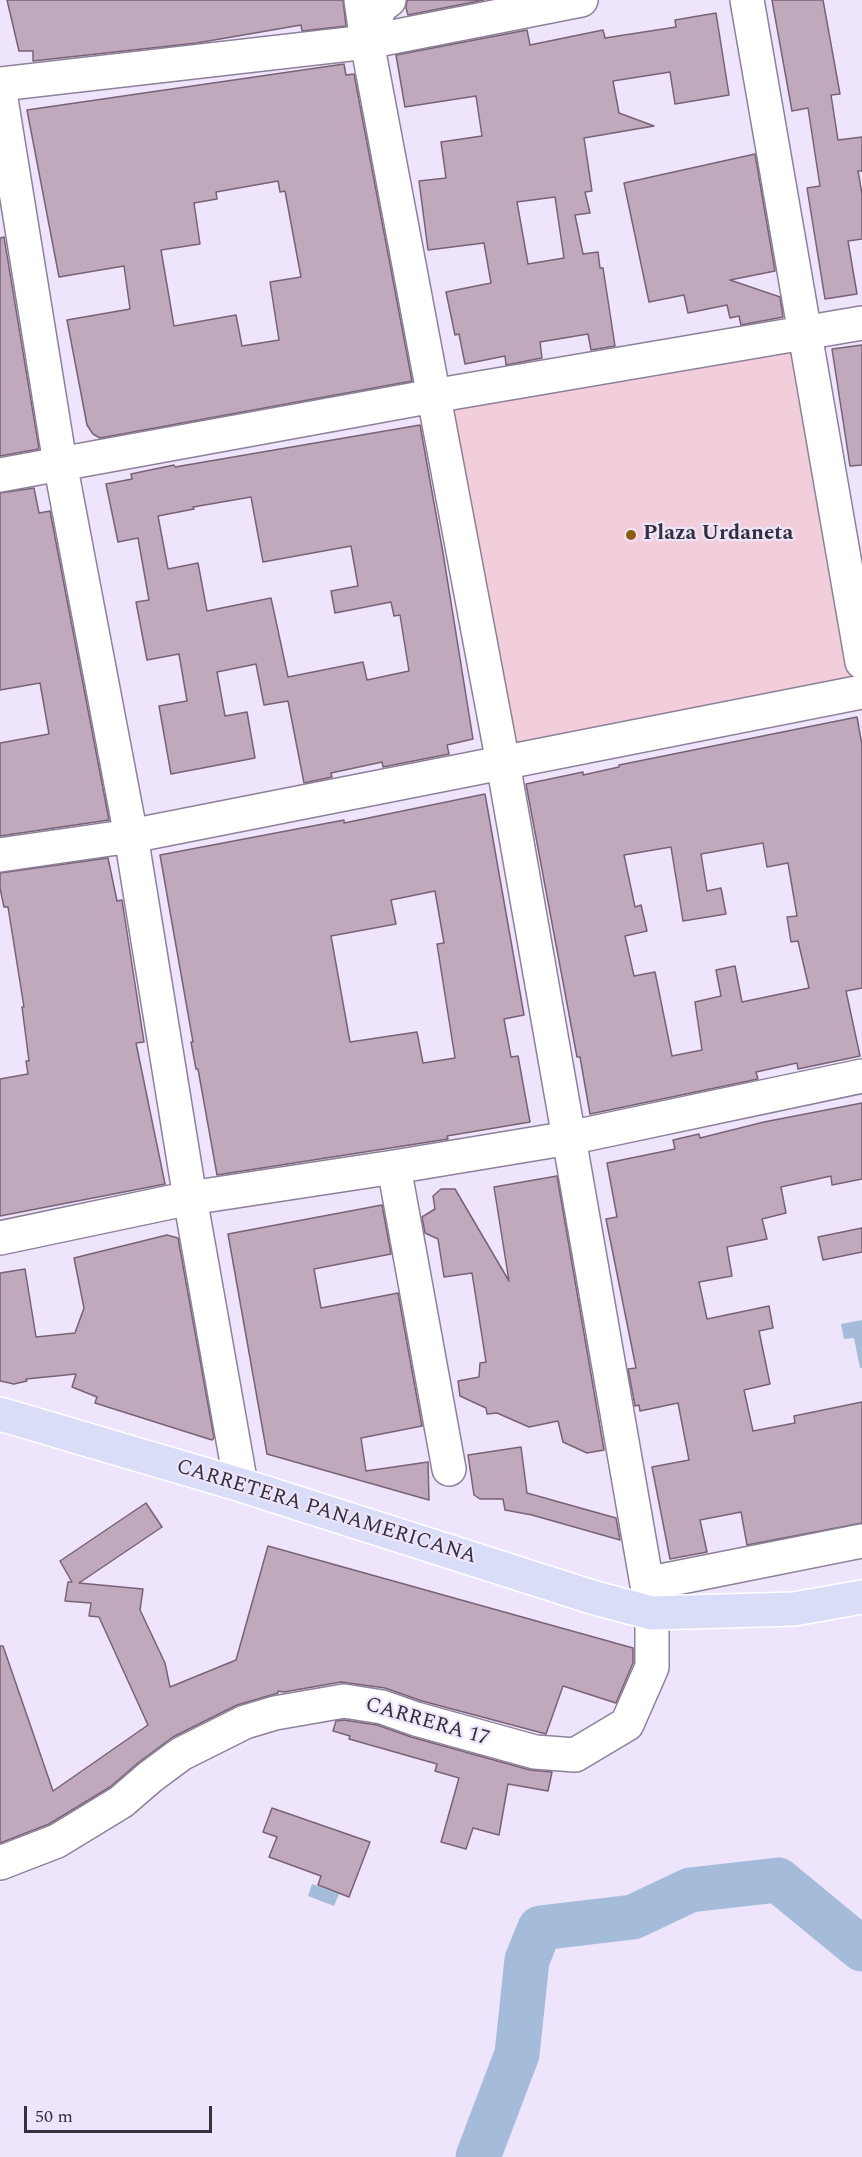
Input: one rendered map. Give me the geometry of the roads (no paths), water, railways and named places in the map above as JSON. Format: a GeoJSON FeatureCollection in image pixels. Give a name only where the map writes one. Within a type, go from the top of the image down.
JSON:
{"type":"FeatureCollection","features":[{"type":"Feature","properties":{"kind":"main road","name":"CARRETERA PANAMERICANA"},"geometry":{"type":"LineString","coordinates":[[0,1414],[241,1485],[594,1598],[652,1613],[794,1609],[862,1598]]}},
{"type":"Feature","properties":{"kind":"street"},"geometry":{"type":"LineString","coordinates":[[361,0],[503,763],[652,1613]]}},
{"type":"Feature","properties":{"kind":"street"},"geometry":{"type":"LineString","coordinates":[[367,42],[380,7],[389,0]]}},
{"type":"Feature","properties":{"kind":"street"},"geometry":{"type":"LineString","coordinates":[[0,84],[367,42],[581,0]]}},
{"type":"Feature","properties":{"kind":"street"},"geometry":{"type":"LineString","coordinates":[[747,0],[862,662]]}},
{"type":"Feature","properties":{"kind":"street"},"geometry":{"type":"LineString","coordinates":[[0,93],[60,463],[131,836],[190,1198],[241,1485]]}},
{"type":"Feature","properties":{"kind":"street"},"geometry":{"type":"LineString","coordinates":[[0,475],[433,396],[862,323]]}},
{"type":"Feature","properties":{"kind":"street"},"geometry":{"type":"LineString","coordinates":[[0,855],[131,836],[862,692]]}},
{"type":"Feature","properties":{"kind":"street"},"geometry":{"type":"LineString","coordinates":[[0,1238],[190,1198],[569,1138],[862,1076]]}},
{"type":"Feature","properties":{"kind":"street"},"geometry":{"type":"LineString","coordinates":[[394,1167],[449,1469]]}},
{"type":"Feature","properties":{"kind":"street"},"geometry":{"type":"LineString","coordinates":[[652,1613],[662,1581],[862,1541]]}},
{"type":"Feature","properties":{"kind":"street","name":"CARRERA 17"},"geometry":{"type":"LineString","coordinates":[[0,1863],[57,1841],[74,1831],[121,1802],[181,1754],[245,1722],[275,1713],[344,1701],[382,1707],[416,1719],[535,1752],[574,1755],[627,1724],[652,1667],[652,1613]]}},
{"type":"Feature","properties":{"kind":"water"},"geometry":{"type":"Polygon","coordinates":[[[862,1320],[862,1368],[860,1368],[854,1338],[844,1339],[841,1324],[862,1320]]]}},
{"type":"Feature","properties":{"kind":"water"},"geometry":{"type":"Polygon","coordinates":[[[312,1884],[339,1894],[334,1906],[308,1896],[312,1884]]]}},
{"type":"Feature","properties":{"kind":"waterway"},"geometry":{"type":"LineString","coordinates":[[478,2157],[517,2054],[527,1960],[540,1928],[633,1917],[690,1890],[778,1880],[862,1949]]}},
{"type":"Feature","properties":{"kind":"place","name":"Plaza Urdaneta"},"geometry":{"type":"Point","coordinates":[631,535]}}]}
